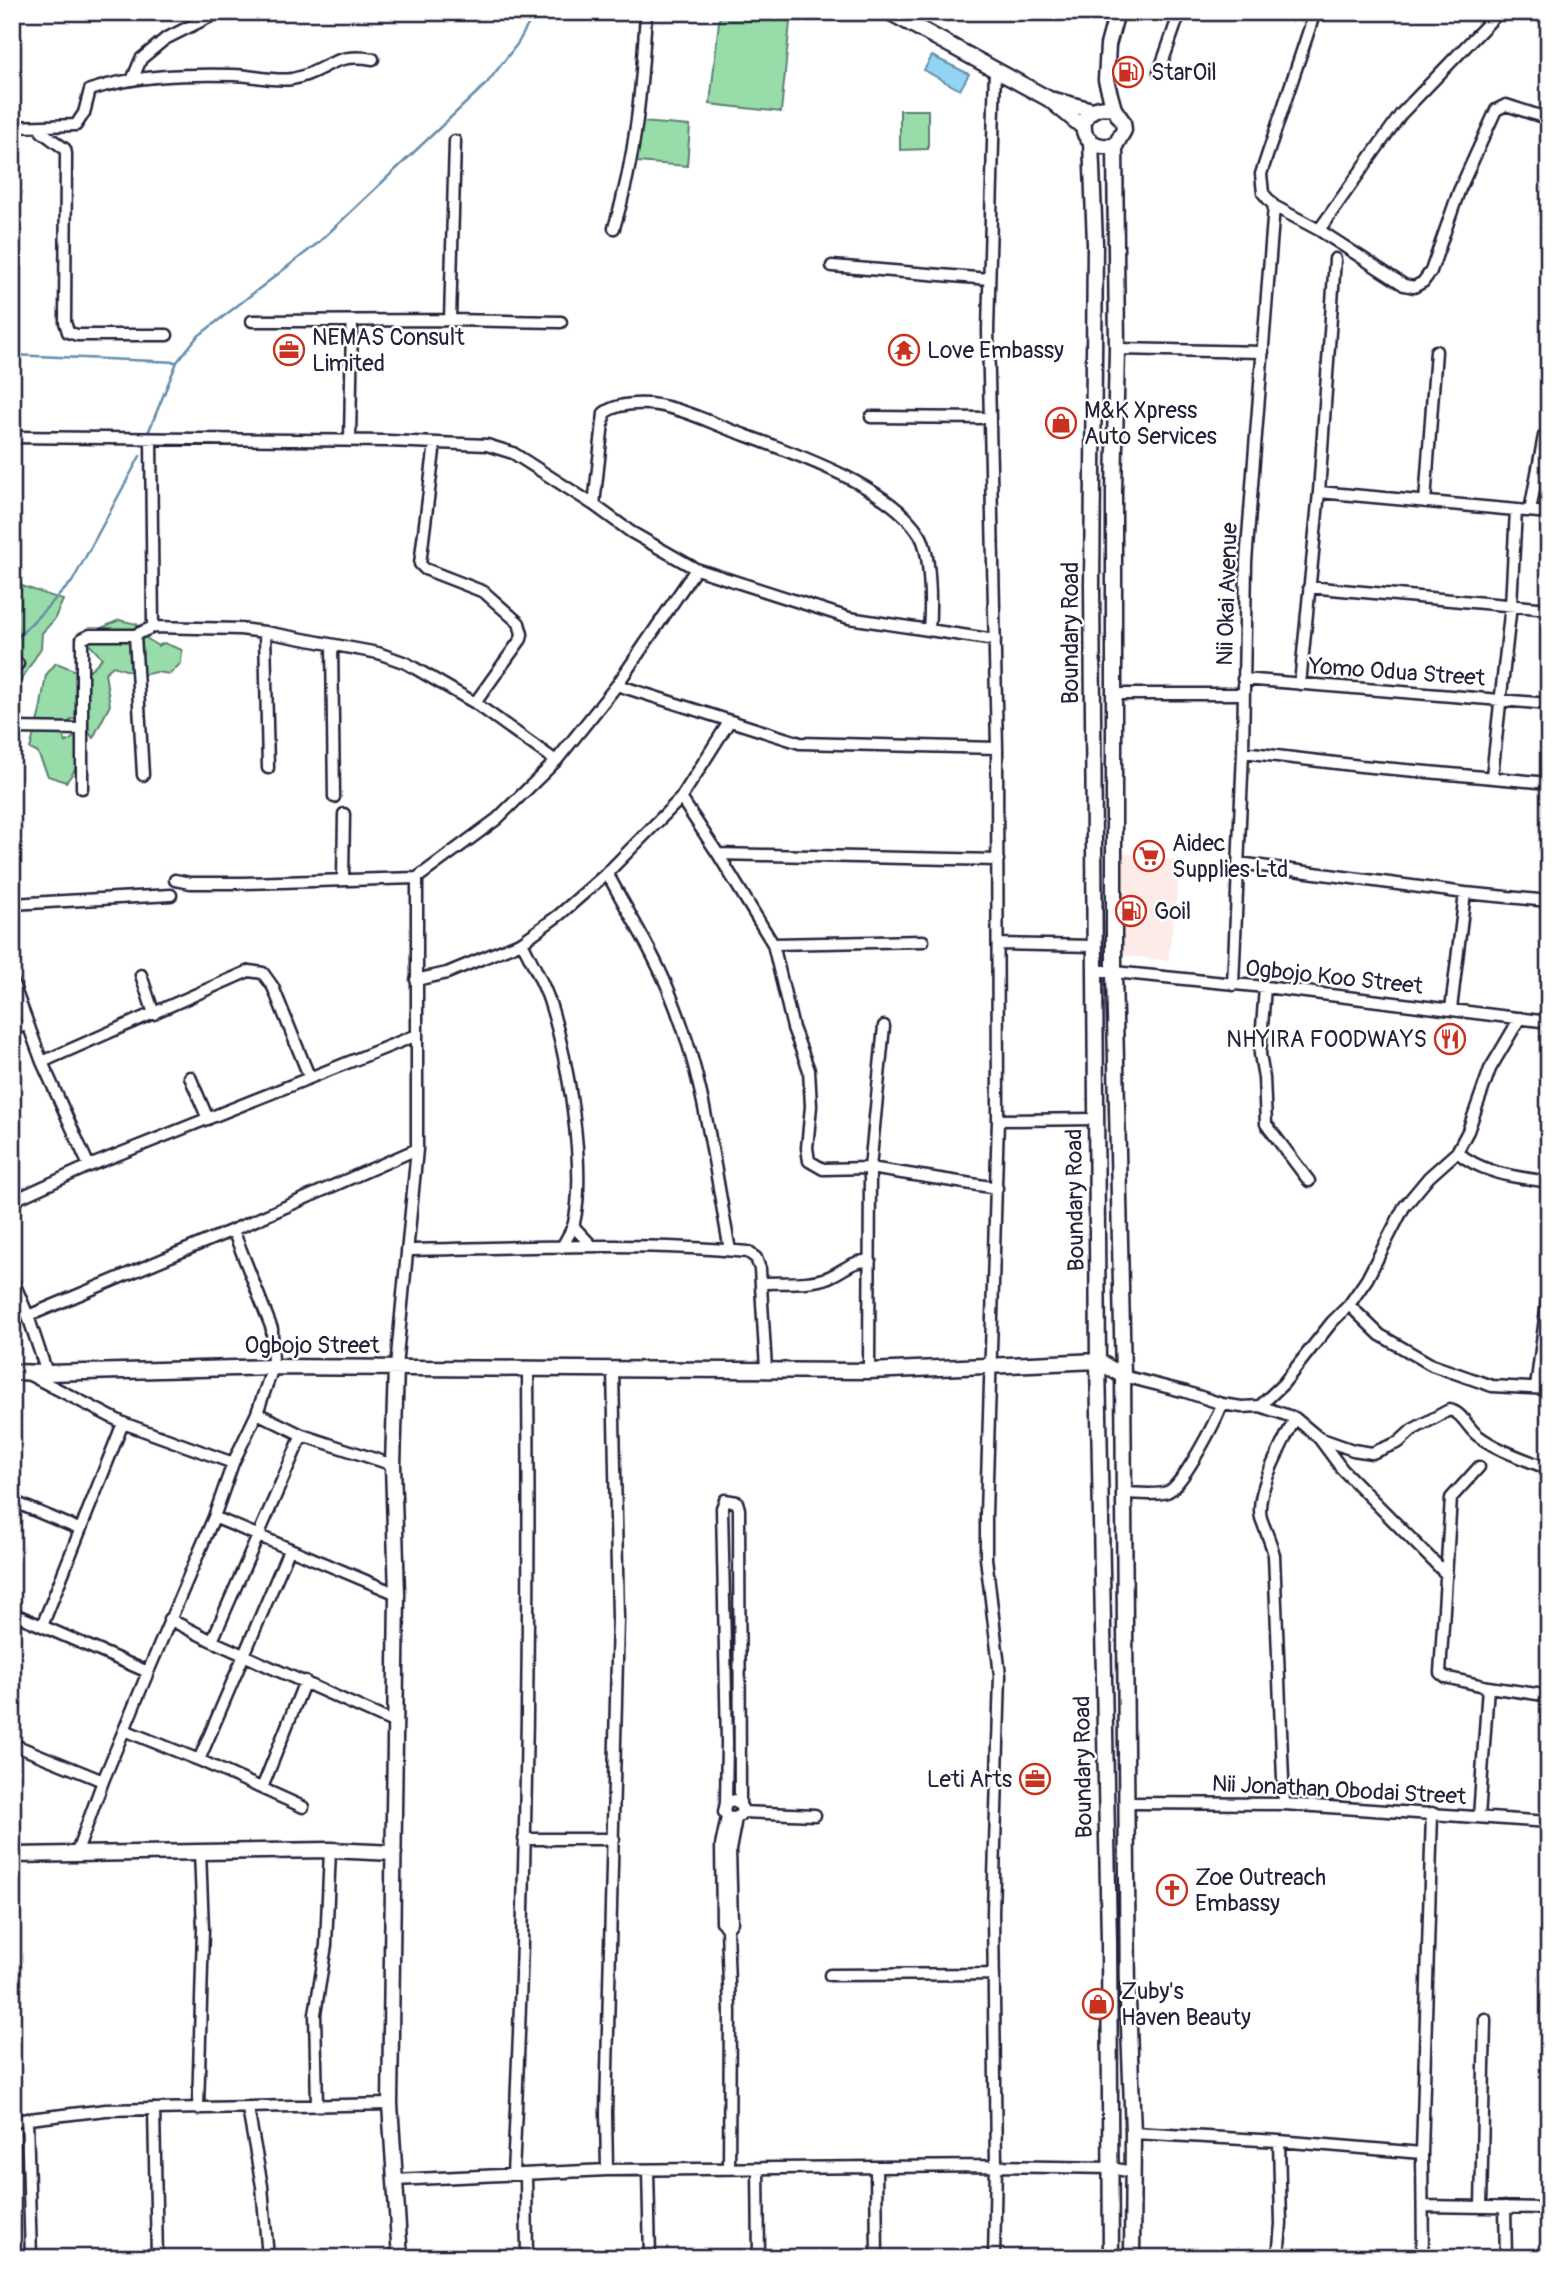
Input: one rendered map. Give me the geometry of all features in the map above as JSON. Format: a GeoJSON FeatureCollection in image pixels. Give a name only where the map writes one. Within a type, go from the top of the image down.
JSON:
{"type":"FeatureCollection","features":[{"type":"Feature","properties":{"kind":"main road"},"geometry":{"type":"LineString","coordinates":[[889,12],[1049,99],[1102,146],[1115,146],[1124,130],[1120,114],[1114,109],[1049,99]]}},
{"type":"Feature","properties":{"kind":"main road"},"geometry":{"type":"LineString","coordinates":[[1087,135],[1084,121],[1095,108],[1106,80],[1108,45],[1116,12]]}},
{"type":"Feature","properties":{"kind":"main road"},"geometry":{"type":"LineString","coordinates":[[1106,80],[1114,109]]}},
{"type":"Feature","properties":{"kind":"main road","name":"Boundary Road"},"geometry":{"type":"LineString","coordinates":[[1087,135],[1094,244],[1094,970],[1109,1942],[1111,2258]]}},
{"type":"Feature","properties":{"kind":"main road","name":"Boundary Road"},"geometry":{"type":"LineString","coordinates":[[1115,146],[1117,349],[1114,492],[1114,972],[1128,1803],[1128,2000],[1133,2133],[1132,2258]]}},
{"type":"Feature","properties":{"kind":"main road"},"geometry":{"type":"LineString","coordinates":[[1098,1361],[1122,1376]]}},
{"type":"Feature","properties":{"kind":"main road","name":"Ogbojo Street"},"geometry":{"type":"LineString","coordinates":[[18,1372],[273,1367],[869,1371],[1098,1361]]}},
{"type":"Feature","properties":{"kind":"main road"},"geometry":{"type":"LineString","coordinates":[[396,1367],[393,1465],[397,1594],[390,2105],[400,2258]]}},
{"type":"Feature","properties":{"kind":"main road"},"geometry":{"type":"LineString","coordinates":[[12,1854],[330,1850],[394,1853]]}},
{"type":"Feature","properties":{"kind":"street"},"geometry":{"type":"LineString","coordinates":[[133,78],[141,59],[165,39],[219,12]]}},
{"type":"Feature","properties":{"kind":"street"},"geometry":{"type":"LineString","coordinates":[[614,228],[624,195],[636,127],[646,12]]}},
{"type":"Feature","properties":{"kind":"street"},"geometry":{"type":"LineString","coordinates":[[1159,72],[1180,12]]}},
{"type":"Feature","properties":{"kind":"street"},"geometry":{"type":"LineString","coordinates":[[1319,230],[1401,114],[1499,12]]}},
{"type":"Feature","properties":{"kind":"street"},"geometry":{"type":"LineString","coordinates":[[1313,13],[1261,174],[1263,193],[1275,206],[1319,230],[1404,285],[1414,287],[1423,282],[1431,271],[1459,191],[1496,110],[1506,104],[1549,119]]}},
{"type":"Feature","properties":{"kind":"street"},"geometry":{"type":"LineString","coordinates":[[12,127],[76,125],[85,113],[90,90],[133,78],[232,75],[285,80],[303,76],[338,59],[354,56],[373,59]]}},
{"type":"Feature","properties":{"kind":"street"},"geometry":{"type":"LineString","coordinates":[[994,2258],[994,1840],[1000,1675],[986,1558],[998,1120],[997,748],[989,279],[995,68]]}},
{"type":"Feature","properties":{"kind":"street"},"geometry":{"type":"LineString","coordinates":[[39,127],[65,149],[66,154],[65,322],[68,332],[77,335],[167,335]]}},
{"type":"Feature","properties":{"kind":"street"},"geometry":{"type":"LineString","coordinates":[[450,320],[455,141]]}},
{"type":"Feature","properties":{"kind":"street","name":"Nii Okai Avenue"},"geometry":{"type":"LineString","coordinates":[[1233,985],[1244,752],[1247,549],[1275,206]]}},
{"type":"Feature","properties":{"kind":"street"},"geometry":{"type":"LineString","coordinates":[[1300,684],[1319,492],[1335,259]]}},
{"type":"Feature","properties":{"kind":"street"},"geometry":{"type":"LineString","coordinates":[[832,266],[989,279]]}},
{"type":"Feature","properties":{"kind":"street"},"geometry":{"type":"LineString","coordinates":[[252,321],[561,322]]}},
{"type":"Feature","properties":{"kind":"street"},"geometry":{"type":"LineString","coordinates":[[349,441],[352,321]]}},
{"type":"Feature","properties":{"kind":"street"},"geometry":{"type":"LineString","coordinates":[[1117,349],[1263,352]]}},
{"type":"Feature","properties":{"kind":"street"},"geometry":{"type":"LineString","coordinates":[[1425,502],[1436,351]]}},
{"type":"Feature","properties":{"kind":"street"},"geometry":{"type":"LineString","coordinates":[[594,505],[604,413],[609,409],[637,403],[674,408],[835,471],[897,509],[923,541],[928,568],[929,629]]}},
{"type":"Feature","properties":{"kind":"street"},"geometry":{"type":"LineString","coordinates":[[870,417],[990,418]]}},
{"type":"Feature","properties":{"kind":"street"},"geometry":{"type":"LineString","coordinates":[[1531,512],[1544,436]]}},
{"type":"Feature","properties":{"kind":"street"},"geometry":{"type":"LineString","coordinates":[[12,437],[487,445],[513,453],[631,532],[696,569],[849,618],[995,640]]}},
{"type":"Feature","properties":{"kind":"street"},"geometry":{"type":"LineString","coordinates":[[151,440],[153,627]]}},
{"type":"Feature","properties":{"kind":"street"},"geometry":{"type":"LineString","coordinates":[[435,443],[420,564],[425,569],[484,592],[519,623],[521,629],[521,639],[475,703]]}},
{"type":"Feature","properties":{"kind":"street"},"geometry":{"type":"LineString","coordinates":[[1319,492],[1549,513]]}},
{"type":"Feature","properties":{"kind":"street"},"geometry":{"type":"LineString","coordinates":[[1492,776],[1511,605],[1516,510]]}},
{"type":"Feature","properties":{"kind":"street"},"geometry":{"type":"LineString","coordinates":[[175,880],[191,883],[243,883],[417,878],[497,819],[556,761],[617,685],[696,569]]}},
{"type":"Feature","properties":{"kind":"street"},"geometry":{"type":"LineString","coordinates":[[1310,587],[1549,609]]}},
{"type":"Feature","properties":{"kind":"street"},"geometry":{"type":"LineString","coordinates":[[82,788],[82,639],[90,635],[135,635],[153,627],[265,632],[378,653],[406,663],[475,703],[556,761]]}},
{"type":"Feature","properties":{"kind":"street"},"geometry":{"type":"LineString","coordinates":[[265,632],[268,768]]}},
{"type":"Feature","properties":{"kind":"street"},"geometry":{"type":"LineString","coordinates":[[135,635],[143,775]]}},
{"type":"Feature","properties":{"kind":"street"},"geometry":{"type":"LineString","coordinates":[[331,645],[334,797]]}},
{"type":"Feature","properties":{"kind":"street","name":"Yomo Odua Street"},"geometry":{"type":"LineString","coordinates":[[1243,679],[1549,704]]}},
{"type":"Feature","properties":{"kind":"street"},"geometry":{"type":"LineString","coordinates":[[617,685],[800,743],[997,748]]}},
{"type":"Feature","properties":{"kind":"street"},"geometry":{"type":"LineString","coordinates":[[1114,694],[1243,694]]}},
{"type":"Feature","properties":{"kind":"street"},"geometry":{"type":"LineString","coordinates":[[415,980],[447,973],[522,942],[559,915],[607,873],[681,798],[729,722]]}},
{"type":"Feature","properties":{"kind":"street"},"geometry":{"type":"LineString","coordinates":[[12,728],[82,729]]}},
{"type":"Feature","properties":{"kind":"street"},"geometry":{"type":"LineString","coordinates":[[1244,752],[1549,783]]}},
{"type":"Feature","properties":{"kind":"street"},"geometry":{"type":"LineString","coordinates":[[681,798],[773,944],[793,1028],[809,1070],[809,1161],[823,1169],[870,1168],[997,1188]]}},
{"type":"Feature","properties":{"kind":"street"},"geometry":{"type":"LineString","coordinates":[[343,879],[344,814]]}},
{"type":"Feature","properties":{"kind":"street"},"geometry":{"type":"LineString","coordinates":[[718,854],[998,860]]}},
{"type":"Feature","properties":{"kind":"street"},"geometry":{"type":"LineString","coordinates":[[1239,863],[1465,893],[1549,901]]}},
{"type":"Feature","properties":{"kind":"street"},"geometry":{"type":"LineString","coordinates":[[607,873],[652,954],[686,1039],[705,1115],[730,1250]]}},
{"type":"Feature","properties":{"kind":"street"},"geometry":{"type":"LineString","coordinates":[[396,1367],[417,1149],[417,878]]}},
{"type":"Feature","properties":{"kind":"street"},"geometry":{"type":"LineString","coordinates":[[1451,1009],[1465,893]]}},
{"type":"Feature","properties":{"kind":"street"},"geometry":{"type":"LineString","coordinates":[[12,904],[171,895]]}},
{"type":"Feature","properties":{"kind":"street"},"geometry":{"type":"LineString","coordinates":[[773,944],[923,941]]}},
{"type":"Feature","properties":{"kind":"street"},"geometry":{"type":"LineString","coordinates":[[522,942],[548,997],[562,1044],[575,1142],[577,1207],[573,1226],[562,1247]]}},
{"type":"Feature","properties":{"kind":"street"},"geometry":{"type":"LineString","coordinates":[[998,944],[1094,946]]}},
{"type":"Feature","properties":{"kind":"street","name":"Ogbojo Koo Street"},"geometry":{"type":"LineString","coordinates":[[1094,970],[1265,987],[1549,1022]]}},
{"type":"Feature","properties":{"kind":"street"},"geometry":{"type":"LineString","coordinates":[[42,1062],[249,971],[262,973],[273,987],[309,1076]]}},
{"type":"Feature","properties":{"kind":"street"},"geometry":{"type":"LineString","coordinates":[[141,975],[154,1014]]}},
{"type":"Feature","properties":{"kind":"street"},"geometry":{"type":"LineString","coordinates":[[12,981],[42,1062],[89,1166]]}},
{"type":"Feature","properties":{"kind":"street"},"geometry":{"type":"LineString","coordinates":[[1265,987],[1260,1054],[1266,1124],[1309,1181]]}},
{"type":"Feature","properties":{"kind":"street"},"geometry":{"type":"LineString","coordinates":[[1260,1406],[1283,1384],[1332,1322],[1349,1305],[1367,1279],[1404,1208],[1429,1177],[1457,1152],[1468,1131],[1490,1069],[1520,1018]]}},
{"type":"Feature","properties":{"kind":"street"},"geometry":{"type":"LineString","coordinates":[[12,1030],[29,1024]]}},
{"type":"Feature","properties":{"kind":"street"},"geometry":{"type":"LineString","coordinates":[[869,1371],[870,1168],[884,1026]]}},
{"type":"Feature","properties":{"kind":"street"},"geometry":{"type":"LineString","coordinates":[[12,1201],[89,1166],[417,1035]]}},
{"type":"Feature","properties":{"kind":"street"},"geometry":{"type":"LineString","coordinates":[[191,1077],[208,1119]]}},
{"type":"Feature","properties":{"kind":"street"},"geometry":{"type":"LineString","coordinates":[[998,1120],[1097,1119]]}},
{"type":"Feature","properties":{"kind":"street"},"geometry":{"type":"LineString","coordinates":[[29,1316],[417,1149]]}},
{"type":"Feature","properties":{"kind":"street"},"geometry":{"type":"LineString","coordinates":[[1457,1152],[1469,1162],[1491,1171],[1549,1182]]}},
{"type":"Feature","properties":{"kind":"street"},"geometry":{"type":"LineString","coordinates":[[573,1226],[592,1246]]}},
{"type":"Feature","properties":{"kind":"street"},"geometry":{"type":"LineString","coordinates":[[78,1852],[103,1781],[214,1517],[233,1463],[257,1413],[273,1367],[272,1329],[233,1230]]}},
{"type":"Feature","properties":{"kind":"street"},"geometry":{"type":"LineString","coordinates":[[407,1250],[592,1246],[748,1252],[756,1258],[761,1269],[766,1369]]}},
{"type":"Feature","properties":{"kind":"street"},"geometry":{"type":"LineString","coordinates":[[762,1283],[816,1281],[830,1277],[852,1263],[870,1260]]}},
{"type":"Feature","properties":{"kind":"street"},"geometry":{"type":"LineString","coordinates":[[12,1278],[29,1316],[47,1373]]}},
{"type":"Feature","properties":{"kind":"street"},"geometry":{"type":"LineString","coordinates":[[1536,1388],[1549,1287]]}},
{"type":"Feature","properties":{"kind":"street"},"geometry":{"type":"LineString","coordinates":[[1349,1305],[1380,1335],[1432,1365],[1492,1386],[1549,1389]]}},
{"type":"Feature","properties":{"kind":"street"},"geometry":{"type":"LineString","coordinates":[[513,2174],[519,2040],[529,1571],[528,1368]]}},
{"type":"Feature","properties":{"kind":"street"},"geometry":{"type":"LineString","coordinates":[[607,2170],[606,2112],[618,1618],[612,1369]]}},
{"type":"Feature","properties":{"kind":"street"},"geometry":{"type":"LineString","coordinates":[[18,1372],[123,1423],[233,1463]]}},
{"type":"Feature","properties":{"kind":"street"},"geometry":{"type":"LineString","coordinates":[[1122,1376],[1222,1404],[1260,1406],[1295,1418],[1319,1438],[1342,1469],[1447,1575]]}},
{"type":"Feature","properties":{"kind":"street"},"geometry":{"type":"LineString","coordinates":[[1123,1493],[1171,1491],[1208,1435],[1222,1404]]}},
{"type":"Feature","properties":{"kind":"street"},"geometry":{"type":"LineString","coordinates":[[1319,1438],[1353,1450],[1372,1453],[1399,1442],[1412,1430],[1443,1411],[1454,1411],[1479,1436],[1499,1449],[1549,1469]]}},
{"type":"Feature","properties":{"kind":"street"},"geometry":{"type":"LineString","coordinates":[[257,1413],[302,1435],[393,1465]]}},
{"type":"Feature","properties":{"kind":"street"},"geometry":{"type":"LineString","coordinates":[[1284,1804],[1275,1555],[1261,1517],[1260,1503],[1278,1453],[1295,1418]]}},
{"type":"Feature","properties":{"kind":"street"},"geometry":{"type":"LineString","coordinates":[[42,1626],[123,1423]]}},
{"type":"Feature","properties":{"kind":"street"},"geometry":{"type":"LineString","coordinates":[[212,1641],[302,1435]]}},
{"type":"Feature","properties":{"kind":"street"},"geometry":{"type":"LineString","coordinates":[[1479,1467],[1451,1498],[1440,1673],[1445,1677],[1488,1688],[1549,1694]]}},
{"type":"Feature","properties":{"kind":"street"},"geometry":{"type":"LineString","coordinates":[[729,2169],[730,2011],[727,1930],[732,1922],[730,1850],[736,1812],[739,1509],[737,1502],[725,1500],[722,1508],[726,1803],[735,1800],[736,1812]]}},
{"type":"Feature","properties":{"kind":"street"},"geometry":{"type":"LineString","coordinates":[[12,1501],[79,1529]]}},
{"type":"Feature","properties":{"kind":"street"},"geometry":{"type":"LineString","coordinates":[[214,1517],[397,1594]]}},
{"type":"Feature","properties":{"kind":"street"},"geometry":{"type":"LineString","coordinates":[[200,1760],[289,1550]]}},
{"type":"Feature","properties":{"kind":"street"},"geometry":{"type":"LineString","coordinates":[[12,1614],[148,1672]]}},
{"type":"Feature","properties":{"kind":"street"},"geometry":{"type":"LineString","coordinates":[[169,1619],[395,1723]]}},
{"type":"Feature","properties":{"kind":"street"},"geometry":{"type":"LineString","coordinates":[[262,1788],[305,1681]]}},
{"type":"Feature","properties":{"kind":"street"},"geometry":{"type":"LineString","coordinates":[[1479,1817],[1488,1688]]}},
{"type":"Feature","properties":{"kind":"street"},"geometry":{"type":"LineString","coordinates":[[124,1731],[200,1760],[303,1807]]}},
{"type":"Feature","properties":{"kind":"street"},"geometry":{"type":"LineString","coordinates":[[12,1744],[103,1781]]}},
{"type":"Feature","properties":{"kind":"street","name":"Nii Jonathan Obodai Street"},"geometry":{"type":"LineString","coordinates":[[1128,1803],[1284,1804],[1549,1822]]}},
{"type":"Feature","properties":{"kind":"street"},"geometry":{"type":"LineString","coordinates":[[736,1812],[814,1815]]}},
{"type":"Feature","properties":{"kind":"street"},"geometry":{"type":"LineString","coordinates":[[1423,2258],[1422,2153],[1432,1813]]}},
{"type":"Feature","properties":{"kind":"street"},"geometry":{"type":"LineString","coordinates":[[524,1839],[614,1839]]}},
{"type":"Feature","properties":{"kind":"street"},"geometry":{"type":"LineString","coordinates":[[317,2105],[315,2014],[326,1945],[330,1850]]}},
{"type":"Feature","properties":{"kind":"street"},"geometry":{"type":"LineString","coordinates":[[198,2109],[203,1929],[200,1851]]}},
{"type":"Feature","properties":{"kind":"street"},"geometry":{"type":"LineString","coordinates":[[830,1975],[995,1974]]}},
{"type":"Feature","properties":{"kind":"street"},"geometry":{"type":"LineString","coordinates":[[1481,2207],[1485,2020]]}},
{"type":"Feature","properties":{"kind":"street"},"geometry":{"type":"LineString","coordinates":[[12,2121],[87,2112],[154,2109],[390,2105]]}},
{"type":"Feature","properties":{"kind":"street"},"geometry":{"type":"LineString","coordinates":[[154,2109],[157,2258]]}},
{"type":"Feature","properties":{"kind":"street"},"geometry":{"type":"LineString","coordinates":[[248,2109],[262,2186],[268,2258]]}},
{"type":"Feature","properties":{"kind":"street"},"geometry":{"type":"LineString","coordinates":[[27,2119],[31,2258]]}},
{"type":"Feature","properties":{"kind":"street"},"geometry":{"type":"LineString","coordinates":[[1133,2133],[1422,2153]]}},
{"type":"Feature","properties":{"kind":"street"},"geometry":{"type":"LineString","coordinates":[[1278,2258],[1281,2224],[1279,2141]]}},
{"type":"Feature","properties":{"kind":"street"},"geometry":{"type":"LineString","coordinates":[[394,2180],[607,2170],[876,2167],[1111,2168],[1132,2172]]}},
{"type":"Feature","properties":{"kind":"street"},"geometry":{"type":"LineString","coordinates":[[876,2167],[877,2258]]}},
{"type":"Feature","properties":{"kind":"street"},"geometry":{"type":"LineString","coordinates":[[758,2169],[759,2258]]}},
{"type":"Feature","properties":{"kind":"street"},"geometry":{"type":"LineString","coordinates":[[648,2170],[650,2258]]}},
{"type":"Feature","properties":{"kind":"street"},"geometry":{"type":"LineString","coordinates":[[526,2174],[527,2258]]}},
{"type":"Feature","properties":{"kind":"street"},"geometry":{"type":"LineString","coordinates":[[1423,2206],[1549,2208]]}},
{"type":"Feature","properties":{"kind":"street"},"geometry":{"type":"LineString","coordinates":[[1505,2207],[1506,2258]]}},
{"type":"Feature","properties":{"kind":"shaded area"},"geometry":{"type":"Polygon","coordinates":[[[1121,853],[1181,861],[1168,961],[1122,955],[1121,853]]]}},
{"type":"Feature","properties":{"kind":"green space"},"geometry":{"type":"Polygon","coordinates":[[[720,12],[791,12],[781,112],[710,104],[720,12]]]}},
{"type":"Feature","properties":{"kind":"green space"},"geometry":{"type":"Polygon","coordinates":[[[900,110],[928,110],[928,149],[900,150],[900,110]]]}},
{"type":"Feature","properties":{"kind":"green space"},"geometry":{"type":"Polygon","coordinates":[[[641,122],[690,126],[687,166],[637,162],[641,122]]]}},
{"type":"Feature","properties":{"kind":"green space"},"geometry":{"type":"Polygon","coordinates":[[[12,571],[22,586],[63,600],[54,620],[42,633],[41,648],[12,695],[12,571]]]}},
{"type":"Feature","properties":{"kind":"green space"},"geometry":{"type":"Polygon","coordinates":[[[119,620],[137,624],[139,633],[158,646],[164,643],[182,650],[181,663],[170,674],[156,672],[142,675],[113,666],[105,673],[110,705],[93,738],[80,720],[71,719],[62,735],[66,743],[79,733],[80,754],[74,771],[66,782],[48,776],[38,753],[30,749],[46,675],[56,663],[80,672],[90,670],[102,658],[87,642],[99,629],[119,620]]]}},
{"type":"Feature","properties":{"kind":"water"},"geometry":{"type":"Polygon","coordinates":[[[932,56],[969,74],[960,90],[924,70],[932,56]]]}},
{"type":"Feature","properties":{"kind":"waterway"},"geometry":{"type":"LineString","coordinates":[[148,433],[177,362],[197,337],[318,243],[487,83],[518,43],[535,12]]}},
{"type":"Feature","properties":{"kind":"waterway"},"geometry":{"type":"LineString","coordinates":[[12,355],[177,362]]}},
{"type":"Feature","properties":{"kind":"waterway"},"geometry":{"type":"LineString","coordinates":[[12,643],[72,582],[140,456]]}},
{"type":"Feature","properties":{"kind":"place","name":"StarOil"},"geometry":{"type":"Point","coordinates":[1128,72]}},
{"type":"Feature","properties":{"kind":"place","name":"NEMAS Consult Limited"},"geometry":{"type":"Point","coordinates":[289,350]}},
{"type":"Feature","properties":{"kind":"place","name":"Love Embassy"},"geometry":{"type":"Point","coordinates":[904,350]}},
{"type":"Feature","properties":{"kind":"place","name":"M&K Xpress Auto Services"},"geometry":{"type":"Point","coordinates":[1061,423]}},
{"type":"Feature","properties":{"kind":"place","name":"Aidec Supplies Ltd"},"geometry":{"type":"Point","coordinates":[1149,856]}},
{"type":"Feature","properties":{"kind":"place","name":"Goil"},"geometry":{"type":"Point","coordinates":[1131,911]}},
{"type":"Feature","properties":{"kind":"place","name":"NHYIRA FOODWAYS"},"geometry":{"type":"Point","coordinates":[1450,1039]}},
{"type":"Feature","properties":{"kind":"place","name":"Leti Arts"},"geometry":{"type":"Point","coordinates":[1035,1779]}},
{"type":"Feature","properties":{"kind":"place","name":"Zoe Outreach Embassy"},"geometry":{"type":"Point","coordinates":[1172,1890]}},
{"type":"Feature","properties":{"kind":"place","name":"Zuby's Haven Beauty"},"geometry":{"type":"Point","coordinates":[1098,2004]}}]}
